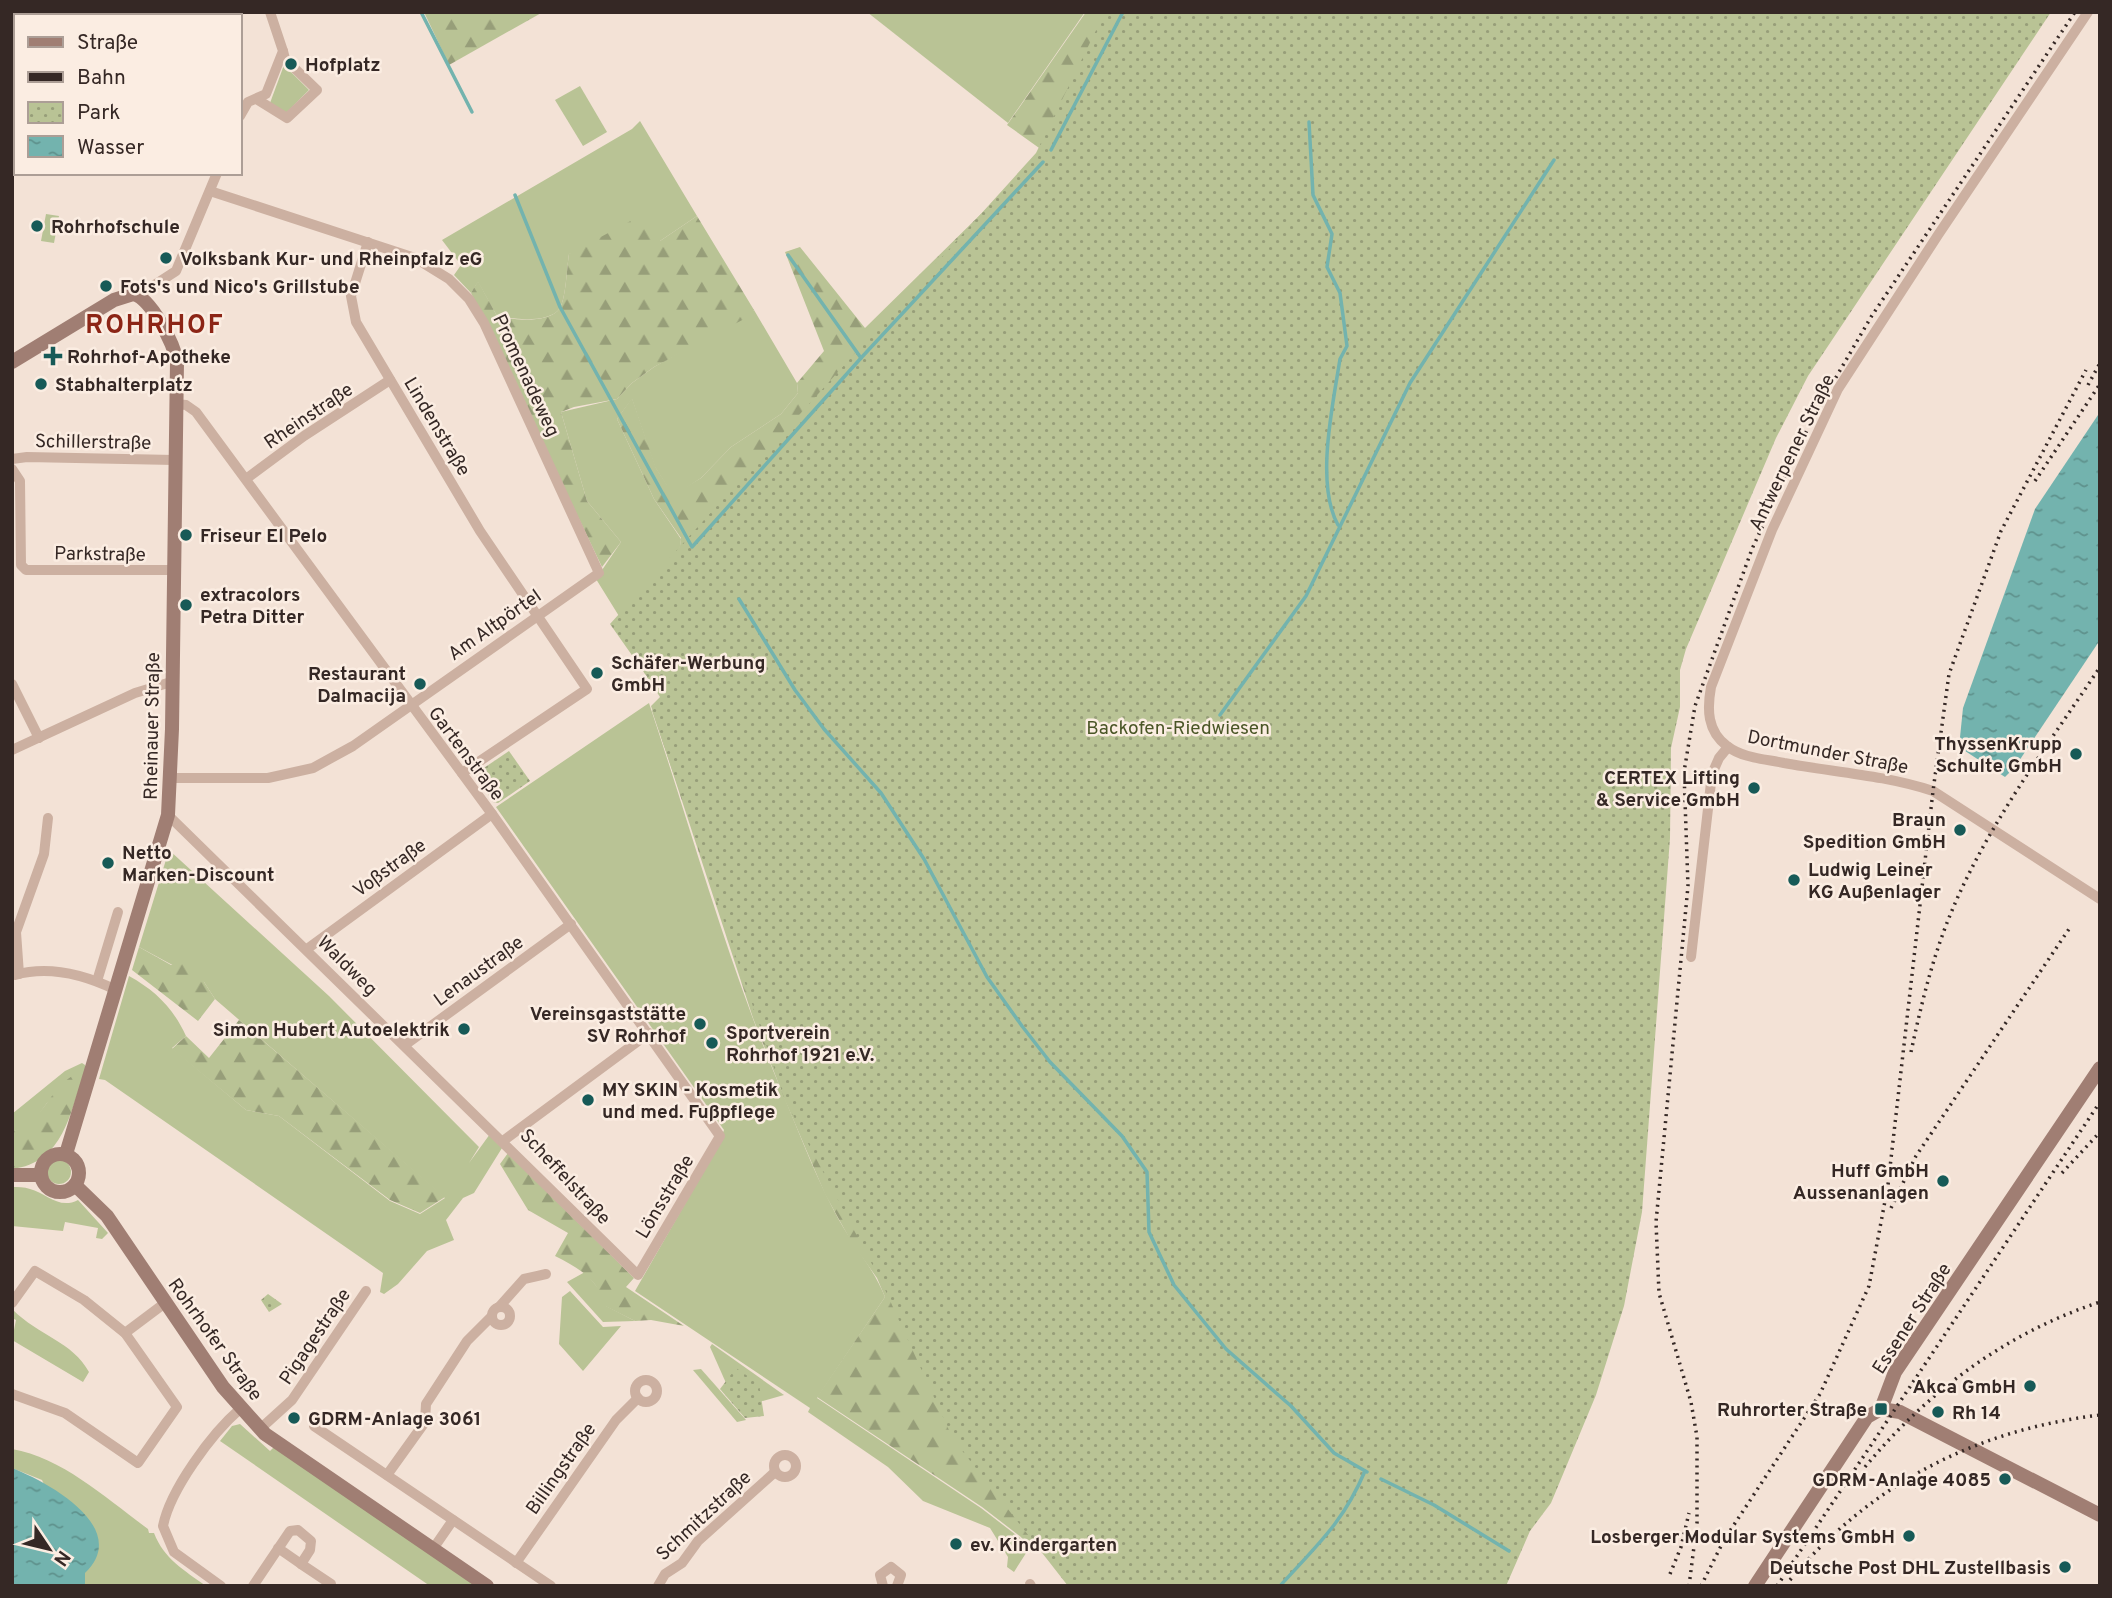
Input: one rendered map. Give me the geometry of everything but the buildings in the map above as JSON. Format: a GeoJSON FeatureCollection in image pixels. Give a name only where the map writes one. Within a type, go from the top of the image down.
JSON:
{"type":"FeatureCollection","features":[{"type":"Feature","properties":{"kind":"street"},"geometry":{"type":"LineString","coordinates":[[258,100],[287,118],[317,90],[285,59],[270,12]]}},
{"type":"Feature","properties":{"kind":"street","name":"Antwerpener Straße"},"geometry":{"type":"LineString","coordinates":[[1728,747],[1717,737],[1709,720],[1707,707],[1711,687],[1772,530],[1805,456],[1838,389],[2088,12]]}},
{"type":"Feature","properties":{"kind":"street"},"geometry":{"type":"LineString","coordinates":[[242,112],[248,102],[258,100],[271,87],[283,51]]}},
{"type":"Feature","properties":{"kind":"street"},"geometry":{"type":"LineString","coordinates":[[12,362],[122,295],[139,295],[176,271],[216,175]]}},
{"type":"Feature","properties":{"kind":"street","name":"Promenadeweg"},"geometry":{"type":"LineString","coordinates":[[210,191],[428,264],[469,299],[484,323],[598,573]]}},
{"type":"Feature","properties":{"kind":"street","name":"Lindenstraße"},"geometry":{"type":"LineString","coordinates":[[368,242],[351,296],[351,310],[480,531],[587,689],[462,773]]}},
{"type":"Feature","properties":{"kind":"street","name":"Rheinauer Straße"},"geometry":{"type":"LineString","coordinates":[[66,1154],[168,815],[175,351],[151,308],[139,295]]}},
{"type":"Feature","properties":{"kind":"street","name":"Rheinstraße"},"geometry":{"type":"LineString","coordinates":[[246,480],[304,436],[390,380]]}},
{"type":"Feature","properties":{"kind":"street","name":"Gartenstraße"},"geometry":{"type":"LineString","coordinates":[[176,404],[186,405],[196,412],[492,814],[649,1032],[720,1136]]}},
{"type":"Feature","properties":{"kind":"street","name":"Schillerstraße"},"geometry":{"type":"LineString","coordinates":[[12,459],[174,460]]}},
{"type":"Feature","properties":{"kind":"street","name":"Parkstraße"},"geometry":{"type":"LineString","coordinates":[[12,469],[20,481],[21,565],[26,570],[173,570]]}},
{"type":"Feature","properties":{"kind":"street","name":"Am Altpörtel"},"geometry":{"type":"LineString","coordinates":[[170,778],[268,778],[313,768],[353,746],[598,573]]}},
{"type":"Feature","properties":{"kind":"street"},"geometry":{"type":"LineString","coordinates":[[12,750],[135,693],[171,682]]}},
{"type":"Feature","properties":{"kind":"street"},"geometry":{"type":"LineString","coordinates":[[12,684],[39,738]]}},
{"type":"Feature","properties":{"kind":"street"},"geometry":{"type":"LineString","coordinates":[[1691,957],[1711,783],[1719,758],[1728,747]]}},
{"type":"Feature","properties":{"kind":"street","name":"Dortmunder Straße"},"geometry":{"type":"LineString","coordinates":[[1728,747],[1756,757],[1903,781],[1940,793],[2100,899]]}},
{"type":"Feature","properties":{"kind":"street","name":"Voßstraße"},"geometry":{"type":"LineString","coordinates":[[307,949],[492,814]]}},
{"type":"Feature","properties":{"kind":"street","name":"Waldweg"},"geometry":{"type":"LineString","coordinates":[[168,815],[503,1141]]}},
{"type":"Feature","properties":{"kind":"street"},"geometry":{"type":"LineString","coordinates":[[48,818],[44,854],[16,932],[16,975],[28,971],[76,973],[116,990]]}},
{"type":"Feature","properties":{"kind":"street"},"geometry":{"type":"LineString","coordinates":[[97,981],[118,912]]}},
{"type":"Feature","properties":{"kind":"street","name":"Lenaustraße"},"geometry":{"type":"LineString","coordinates":[[405,1045],[571,924]]}},
{"type":"Feature","properties":{"kind":"street","name":"Scheffelstraße"},"geometry":{"type":"LineString","coordinates":[[638,1275],[503,1141],[649,1032]]}},
{"type":"Feature","properties":{"kind":"street","name":"Essener Straße"},"geometry":{"type":"LineString","coordinates":[[1755,1586],[1867,1417],[1881,1409],[1895,1372],[2100,1068]]}},
{"type":"Feature","properties":{"kind":"street","name":"Lönsstraße"},"geometry":{"type":"LineString","coordinates":[[638,1275],[720,1136]]}},
{"type":"Feature","properties":{"kind":"street"},"geometry":{"type":"LineString","coordinates":[[66,1154],[73,1158],[79,1171],[75,1185],[69,1190],[54,1192],[47,1188],[40,1175],[45,1160],[51,1155],[66,1154]]}},
{"type":"Feature","properties":{"kind":"street"},"geometry":{"type":"LineString","coordinates":[[12,1175],[40,1175]]}},
{"type":"Feature","properties":{"kind":"street","name":"Rohrhofer Straße"},"geometry":{"type":"LineString","coordinates":[[75,1185],[107,1216],[240,1409],[260,1429],[278,1445],[487,1586]]}},
{"type":"Feature","properties":{"kind":"street"},"geometry":{"type":"LineString","coordinates":[[12,1303],[35,1270],[84,1300],[125,1332],[177,1407],[138,1463],[65,1413],[12,1394]]}},
{"type":"Feature","properties":{"kind":"street"},"geometry":{"type":"LineString","coordinates":[[387,1475],[425,1422],[426,1404],[467,1341],[524,1279],[546,1274]]}},
{"type":"Feature","properties":{"kind":"street","name":"Pigagestraße"},"geometry":{"type":"LineString","coordinates":[[260,1429],[292,1400],[366,1291]]}},
{"type":"Feature","properties":{"kind":"street"},"geometry":{"type":"LineString","coordinates":[[125,1332],[165,1303]]}},
{"type":"Feature","properties":{"kind":"street","name":"Billingstraße"},"geometry":{"type":"LineString","coordinates":[[516,1563],[615,1420],[638,1398]]}},
{"type":"Feature","properties":{"kind":"street"},"geometry":{"type":"LineString","coordinates":[[221,1586],[174,1552],[163,1526],[173,1498],[218,1431],[240,1409]]}},
{"type":"Feature","properties":{"kind":"street"},"geometry":{"type":"LineString","coordinates":[[1881,1409],[1905,1414],[2100,1515]]}},
{"type":"Feature","properties":{"kind":"street"},"geometry":{"type":"LineString","coordinates":[[314,1426],[551,1586]]}},
{"type":"Feature","properties":{"kind":"street","name":"Schmitzstraße"},"geometry":{"type":"LineString","coordinates":[[657,1586],[666,1574],[682,1563],[698,1541],[775,1472]]}},
{"type":"Feature","properties":{"kind":"street"},"geometry":{"type":"LineString","coordinates":[[433,1549],[453,1520]]}},
{"type":"Feature","properties":{"kind":"street"},"geometry":{"type":"LineString","coordinates":[[253,1586],[290,1531],[298,1530],[311,1541],[310,1550],[301,1564]]}},
{"type":"Feature","properties":{"kind":"street"},"geometry":{"type":"LineString","coordinates":[[278,1549],[331,1584]]}},
{"type":"Feature","properties":{"kind":"street"},"geometry":{"type":"LineString","coordinates":[[882,1585],[881,1572],[891,1567],[901,1575],[897,1586]]}},
{"type":"Feature","properties":{"kind":"green space"},"geometry":{"type":"Polygon","coordinates":[[[424,12],[543,12],[449,65],[424,12]]]}},
{"type":"Feature","properties":{"kind":"green space"},"geometry":{"type":"Polygon","coordinates":[[[867,12],[1085,12],[1008,123],[867,12]]]}},
{"type":"Feature","properties":{"kind":"green space"},"geometry":{"type":"Polygon","coordinates":[[[1086,12],[1135,12],[1049,155],[1007,125],[1086,12]]]}},
{"type":"Feature","properties":{"kind":"green space","name":"Backofen-Riedwiesen"},"geometry":{"type":"Polygon","coordinates":[[[1105,12],[2051,12],[1808,376],[1776,438],[1686,649],[1680,670],[1680,707],[1671,748],[1670,838],[1642,1212],[1624,1306],[1596,1395],[1551,1503],[1530,1531],[1506,1586],[1068,1586],[953,1439],[882,1283],[785,1100],[652,711],[662,698],[610,624],[1036,153],[1105,12]]]}},
{"type":"Feature","properties":{"kind":"green space"},"geometry":{"type":"Polygon","coordinates":[[[284,65],[309,90],[286,113],[270,103],[284,65]]]}},
{"type":"Feature","properties":{"kind":"green space"},"geometry":{"type":"Polygon","coordinates":[[[580,86],[607,132],[583,146],[555,100],[580,86]]]}},
{"type":"Feature","properties":{"kind":"green space"},"geometry":{"type":"Polygon","coordinates":[[[640,121],[697,216],[660,241],[569,254],[564,297],[555,313],[530,319],[497,316],[478,282],[471,293],[454,275],[461,265],[442,240],[632,129],[640,121]]]}},
{"type":"Feature","properties":{"kind":"green space"},"geometry":{"type":"Polygon","coordinates":[[[1040,156],[677,569],[681,538],[654,499],[617,419],[632,398],[656,468],[667,485],[686,487],[701,478],[731,447],[781,414],[798,393],[797,383],[824,351],[785,252],[800,247],[865,328],[1040,156]]]}},
{"type":"Feature","properties":{"kind":"green space"},"geometry":{"type":"Polygon","coordinates":[[[46,214],[59,216],[54,243],[41,241],[46,214]]]}},
{"type":"Feature","properties":{"kind":"green space"},"geometry":{"type":"Polygon","coordinates":[[[697,216],[754,310],[746,318],[654,367],[632,383],[617,399],[561,412],[587,501],[621,542],[602,567],[471,293],[478,281],[497,316],[512,319],[548,317],[560,308],[562,303],[569,254],[638,217],[660,241],[697,216]]]}},
{"type":"Feature","properties":{"kind":"green space"},"geometry":{"type":"Polygon","coordinates":[[[754,310],[797,383],[798,393],[781,414],[731,447],[701,478],[686,488],[667,486],[655,467],[632,399],[617,419],[654,499],[681,539],[677,568],[627,629],[596,579],[621,542],[587,501],[561,412],[617,399],[632,383],[654,367],[754,310]]]}},
{"type":"Feature","properties":{"kind":"green space"},"geometry":{"type":"Polygon","coordinates":[[[649,649],[1041,1532],[1029,1549],[1021,1537],[982,1507],[817,1397],[885,1297],[877,1278],[852,1243],[825,1194],[753,1018],[651,706],[660,697],[636,660],[649,649]]]}},
{"type":"Feature","properties":{"kind":"green space","name":"Sportverein Rohrhof 1921 e.V."},"geometry":{"type":"Polygon","coordinates":[[[649,703],[729,952],[765,1051],[824,1191],[885,1297],[817,1398],[981,1508],[1020,1538],[1028,1550],[1014,1572],[1007,1567],[1008,1557],[990,1528],[923,1501],[888,1467],[808,1412],[810,1408],[635,1291],[717,1148],[724,1130],[496,807],[649,703]]]}},
{"type":"Feature","properties":{"kind":"green space"},"geometry":{"type":"Polygon","coordinates":[[[509,751],[530,781],[498,803],[493,802],[475,774],[509,751]]]}},
{"type":"Feature","properties":{"kind":"green space"},"geometry":{"type":"Polygon","coordinates":[[[169,850],[329,996],[479,1147],[469,1163],[490,1134],[502,1148],[474,1193],[463,1198],[446,1220],[454,1240],[427,1251],[398,1284],[384,1294],[380,1292],[383,1273],[105,1080],[99,1079],[129,976],[163,1001],[181,1026],[186,1036],[172,1048],[246,1110],[279,1116],[390,1201],[420,1214],[445,1198],[215,999],[204,982],[139,947],[169,850]]]}},
{"type":"Feature","properties":{"kind":"green space"},"geometry":{"type":"Polygon","coordinates":[[[139,947],[171,965],[199,961],[204,982],[215,999],[198,1021],[132,970],[139,947]]]}},
{"type":"Feature","properties":{"kind":"green space"},"geometry":{"type":"Polygon","coordinates":[[[239,1020],[445,1197],[420,1213],[390,1200],[279,1116],[246,1110],[172,1049],[186,1036],[209,1058],[239,1020]]]}},
{"type":"Feature","properties":{"kind":"green space"},"geometry":{"type":"Polygon","coordinates":[[[82,1063],[85,1065],[85,1071],[47,1103],[31,1125],[12,1132],[12,1114],[65,1071],[82,1063]]]}},
{"type":"Feature","properties":{"kind":"green space"},"geometry":{"type":"Polygon","coordinates":[[[85,1071],[69,1118],[54,1146],[43,1157],[29,1165],[12,1169],[12,1132],[35,1118],[64,1082],[85,1071]]]}},
{"type":"Feature","properties":{"kind":"green space"},"geometry":{"type":"Polygon","coordinates":[[[508,1153],[634,1278],[626,1287],[684,1326],[651,1320],[635,1321],[605,1306],[598,1288],[586,1275],[555,1256],[568,1233],[528,1210],[500,1164],[508,1153]]]}},
{"type":"Feature","properties":{"kind":"green space"},"geometry":{"type":"Polygon","coordinates":[[[59,1160],[67,1164],[71,1172],[67,1180],[59,1184],[51,1180],[47,1172],[51,1164],[59,1160]]]}},
{"type":"Feature","properties":{"kind":"green space"},"geometry":{"type":"Polygon","coordinates":[[[12,1187],[30,1189],[59,1202],[71,1203],[78,1200],[108,1233],[102,1239],[96,1238],[98,1228],[65,1222],[63,1231],[12,1226],[12,1187]]]}},
{"type":"Feature","properties":{"kind":"green space"},"geometry":{"type":"Polygon","coordinates":[[[585,1272],[602,1293],[606,1306],[635,1321],[603,1322],[567,1282],[585,1272]]]}},
{"type":"Feature","properties":{"kind":"green space"},"geometry":{"type":"Polygon","coordinates":[[[570,1291],[603,1327],[621,1326],[583,1371],[559,1344],[562,1297],[570,1291]]]}},
{"type":"Feature","properties":{"kind":"green space"},"geometry":{"type":"Polygon","coordinates":[[[268,1294],[282,1304],[269,1312],[261,1300],[268,1294]]]}},
{"type":"Feature","properties":{"kind":"green space"},"geometry":{"type":"Polygon","coordinates":[[[13,1310],[74,1353],[89,1372],[83,1382],[12,1340],[16,1320],[12,1318],[13,1310]]]}},
{"type":"Feature","properties":{"kind":"green space"},"geometry":{"type":"Polygon","coordinates":[[[712,1344],[784,1395],[759,1402],[726,1383],[710,1347],[712,1344]]]}},
{"type":"Feature","properties":{"kind":"green space"},"geometry":{"type":"Polygon","coordinates":[[[736,1368],[759,1384],[764,1416],[745,1418],[720,1389],[736,1368]]]}},
{"type":"Feature","properties":{"kind":"green space"},"geometry":{"type":"Polygon","coordinates":[[[701,1369],[746,1420],[737,1422],[693,1370],[701,1369]]]}},
{"type":"Feature","properties":{"kind":"green space"},"geometry":{"type":"Polygon","coordinates":[[[240,1424],[270,1451],[274,1447],[477,1586],[430,1586],[220,1441],[232,1426],[240,1424]]]}},
{"type":"Feature","properties":{"kind":"green space"},"geometry":{"type":"Polygon","coordinates":[[[12,1449],[49,1461],[84,1481],[148,1529],[149,1533],[154,1533],[169,1557],[206,1586],[85,1586],[85,1573],[42,1480],[12,1468],[12,1449]]]}},
{"type":"Feature","properties":{"kind":"water"},"geometry":{"type":"Polygon","coordinates":[[[2100,412],[2100,640],[2015,767],[2005,777],[1959,747],[1963,708],[2035,509],[2100,412]]]}},
{"type":"Feature","properties":{"kind":"water"},"geometry":{"type":"Polygon","coordinates":[[[12,1468],[63,1496],[80,1509],[92,1524],[98,1540],[97,1556],[85,1573],[85,1586],[12,1586],[12,1468]]]}},
{"type":"Feature","properties":{"kind":"waterway"},"geometry":{"type":"LineString","coordinates":[[421,12],[472,112]]}},
{"type":"Feature","properties":{"kind":"waterway"},"geometry":{"type":"LineString","coordinates":[[1051,150],[1123,12]]}},
{"type":"Feature","properties":{"kind":"waterway"},"geometry":{"type":"LineString","coordinates":[[1309,122],[1313,195],[1332,234],[1327,267],[1340,293],[1347,346],[1340,359],[1328,444],[1328,488],[1331,508],[1338,525]]}},
{"type":"Feature","properties":{"kind":"waterway"},"geometry":{"type":"LineString","coordinates":[[1220,715],[1306,596],[1410,383],[1554,160]]}},
{"type":"Feature","properties":{"kind":"waterway"},"geometry":{"type":"LineString","coordinates":[[788,255],[861,358],[1043,162]]}},
{"type":"Feature","properties":{"kind":"waterway"},"geometry":{"type":"LineString","coordinates":[[515,195],[560,307],[692,547],[861,358]]}},
{"type":"Feature","properties":{"kind":"waterway"},"geometry":{"type":"LineString","coordinates":[[739,599],[795,690],[824,729],[881,793],[924,859],[987,977],[1050,1062],[1122,1136],[1147,1172],[1149,1232],[1174,1285],[1226,1349],[1291,1406],[1334,1453],[1367,1472]]}},
{"type":"Feature","properties":{"kind":"waterway"},"geometry":{"type":"LineString","coordinates":[[1280,1586],[1338,1519],[1365,1471]]}},
{"type":"Feature","properties":{"kind":"waterway"},"geometry":{"type":"LineString","coordinates":[[1381,1479],[1434,1505],[1509,1551]]}},
{"type":"Feature","properties":{"kind":"railway"},"geometry":{"type":"LineString","coordinates":[[1689,1586],[1697,1523],[1697,1437],[1691,1402],[1659,1293],[1656,1222],[1688,886],[1684,772],[1695,706],[1752,549],[1813,417],[1871,317],[2075,12]]}},
{"type":"Feature","properties":{"kind":"railway"},"geometry":{"type":"LineString","coordinates":[[2088,385],[2100,363]]}},
{"type":"Feature","properties":{"kind":"railway"},"geometry":{"type":"LineString","coordinates":[[1701,1586],[1724,1540],[1820,1394],[1869,1286],[1888,1185],[1949,674],[2001,531],[2086,370]]}},
{"type":"Feature","properties":{"kind":"railway"},"geometry":{"type":"LineString","coordinates":[[2035,481],[2100,384]]}},
{"type":"Feature","properties":{"kind":"railway"},"geometry":{"type":"LineString","coordinates":[[1911,1052],[1935,958],[1960,893],[2015,793],[2100,667]]}},
{"type":"Feature","properties":{"kind":"railway"},"geometry":{"type":"LineString","coordinates":[[1891,1208],[1916,1156],[2069,929]]}},
{"type":"Feature","properties":{"kind":"railway"},"geometry":{"type":"LineString","coordinates":[[1777,1586],[2100,1102]]}},
{"type":"Feature","properties":{"kind":"railway"},"geometry":{"type":"LineString","coordinates":[[2062,1173],[2100,1132]]}},
{"type":"Feature","properties":{"kind":"railway"},"geometry":{"type":"LineString","coordinates":[[1865,1467],[1915,1414],[1971,1368],[2032,1330],[2100,1302]]}},
{"type":"Feature","properties":{"kind":"railway"},"geometry":{"type":"LineString","coordinates":[[1790,1580],[1821,1546],[1855,1516],[1928,1467],[1968,1448],[2010,1434],[2054,1422],[2100,1415]]}},
{"type":"Feature","properties":{"kind":"railway"},"geometry":{"type":"LineString","coordinates":[[1670,1574],[1681,1547],[1689,1513]]}},
{"type":"Feature","properties":{"kind":"place","name":"Hofplatz"},"geometry":{"type":"Point","coordinates":[291,64]}},
{"type":"Feature","properties":{"kind":"place","name":"Rohrhofschule"},"geometry":{"type":"Point","coordinates":[37,226]}},
{"type":"Feature","properties":{"kind":"place","name":"Volksbank Kur- und Rheinpfalz eG"},"geometry":{"type":"Point","coordinates":[166,258]}},
{"type":"Feature","properties":{"kind":"place","name":"Fots's und Nico's Grillstube"},"geometry":{"type":"Point","coordinates":[106,286]}},
{"type":"Feature","properties":{"kind":"place","name":"Rohrhof-Apotheke"},"geometry":{"type":"Point","coordinates":[53,356]}},
{"type":"Feature","properties":{"kind":"place","name":"Stabhalterplatz"},"geometry":{"type":"Point","coordinates":[41,384]}},
{"type":"Feature","properties":{"kind":"place","name":"Friseur El Pelo"},"geometry":{"type":"Point","coordinates":[186,535]}},
{"type":"Feature","properties":{"kind":"place","name":"extracolors Petra Ditter"},"geometry":{"type":"Point","coordinates":[186,605]}},
{"type":"Feature","properties":{"kind":"place","name":"Schäfer-Werbung GmbH"},"geometry":{"type":"Point","coordinates":[597,673]}},
{"type":"Feature","properties":{"kind":"place","name":"Restaurant Dalmacija"},"geometry":{"type":"Point","coordinates":[420,684]}},
{"type":"Feature","properties":{"kind":"place","name":"ThyssenKrupp Schulte GmbH"},"geometry":{"type":"Point","coordinates":[2076,754]}},
{"type":"Feature","properties":{"kind":"place","name":"CERTEX Lifting & Service GmbH"},"geometry":{"type":"Point","coordinates":[1754,788]}},
{"type":"Feature","properties":{"kind":"place","name":"Braun Spedition GmbH"},"geometry":{"type":"Point","coordinates":[1960,830]}},
{"type":"Feature","properties":{"kind":"place","name":"Netto Marken-Discount"},"geometry":{"type":"Point","coordinates":[108,863]}},
{"type":"Feature","properties":{"kind":"place","name":"Ludwig Leiner KG Außenlager"},"geometry":{"type":"Point","coordinates":[1794,880]}},
{"type":"Feature","properties":{"kind":"place","name":"Vereinsgaststätte SV Rohrhof"},"geometry":{"type":"Point","coordinates":[700,1024]}},
{"type":"Feature","properties":{"kind":"place","name":"Simon Hubert Autoelektrik"},"geometry":{"type":"Point","coordinates":[464,1029]}},
{"type":"Feature","properties":{"kind":"place","name":"Sportverein Rohrhof 1921 e.V."},"geometry":{"type":"Point","coordinates":[712,1043]}},
{"type":"Feature","properties":{"kind":"place","name":"MY SKIN - Kosmetik und med. Fußpflege"},"geometry":{"type":"Point","coordinates":[588,1100]}},
{"type":"Feature","properties":{"kind":"place","name":"Huff GmbH Aussenanlagen"},"geometry":{"type":"Point","coordinates":[1943,1181]}},
{"type":"Feature","properties":{"kind":"place","name":"Akca GmbH"},"geometry":{"type":"Point","coordinates":[2030,1386]}},
{"type":"Feature","properties":{"kind":"place","name":"Ruhrorter Straße"},"geometry":{"type":"Point","coordinates":[1881,1409]}},
{"type":"Feature","properties":{"kind":"place","name":"Rh 14"},"geometry":{"type":"Point","coordinates":[1938,1412]}},
{"type":"Feature","properties":{"kind":"place","name":"GDRM-Anlage 3061"},"geometry":{"type":"Point","coordinates":[294,1418]}},
{"type":"Feature","properties":{"kind":"place","name":"GDRM-Anlage 4085"},"geometry":{"type":"Point","coordinates":[2005,1479]}},
{"type":"Feature","properties":{"kind":"place","name":"Losberger Modular Systems GmbH"},"geometry":{"type":"Point","coordinates":[1909,1536]}},
{"type":"Feature","properties":{"kind":"place","name":"ev. Kindergarten"},"geometry":{"type":"Point","coordinates":[956,1544]}},
{"type":"Feature","properties":{"kind":"place","name":"Deutsche Post DHL Zustellbasis"},"geometry":{"type":"Point","coordinates":[2065,1567]}},
{"type":"Feature","properties":{"kind":"district","name":"ROHRHOF"},"geometry":{"type":"Point","coordinates":[155,324]}}]}
